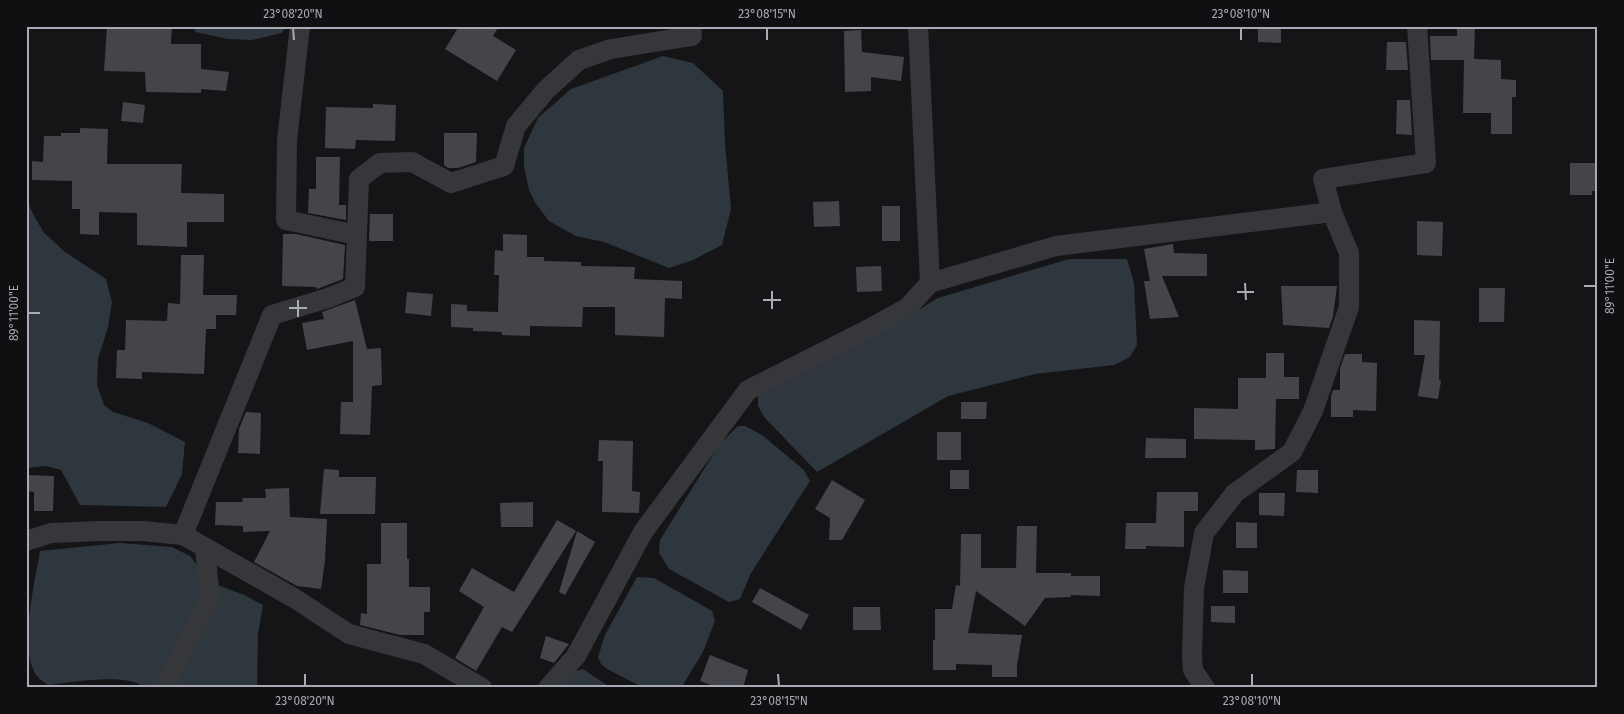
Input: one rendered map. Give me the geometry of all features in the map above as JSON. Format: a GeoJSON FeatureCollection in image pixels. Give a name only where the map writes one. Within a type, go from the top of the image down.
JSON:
{"type":"FeatureCollection","features":[{"type":"Feature","properties":{"kind":"street"},"geometry":{"type":"LineString","coordinates":[[300,26],[287,140],[286,220],[357,235]]}},
{"type":"Feature","properties":{"kind":"street"},"geometry":{"type":"LineString","coordinates":[[183,535],[272,315],[328,298],[355,287],[359,179],[380,163],[412,162],[450,183],[504,166],[516,126],[546,90],[579,60],[611,49],[692,36],[691,26]]}},
{"type":"Feature","properties":{"kind":"street"},"geometry":{"type":"LineString","coordinates":[[918,26],[930,282]]}},
{"type":"Feature","properties":{"kind":"street"},"geometry":{"type":"LineString","coordinates":[[1205,688],[1193,670],[1192,655],[1194,588],[1204,533],[1235,493],[1292,452],[1313,411],[1349,307],[1349,252],[1332,212],[1323,179],[1426,163],[1417,26]]}},
{"type":"Feature","properties":{"kind":"street"},"geometry":{"type":"LineString","coordinates":[[548,688],[576,656],[643,532],[748,390],[907,308],[930,282],[1056,246],[1332,212]]}},
{"type":"Feature","properties":{"kind":"street"},"geometry":{"type":"LineString","coordinates":[[26,541],[51,533],[99,530],[143,531],[183,535],[294,598],[349,634],[424,654],[482,688]]}},
{"type":"Feature","properties":{"kind":"street"},"geometry":{"type":"LineString","coordinates":[[164,688],[210,598],[205,548]]}},
{"type":"Feature","properties":{"kind":"shaded area"},"geometry":{"type":"Polygon","coordinates":[[[192,26],[285,26],[282,33],[252,40],[228,39],[196,32],[192,26]]]}},
{"type":"Feature","properties":{"kind":"shaded area"},"geometry":{"type":"Polygon","coordinates":[[[663,56],[693,63],[723,91],[725,143],[731,209],[722,245],[693,260],[669,268],[604,242],[576,236],[549,221],[536,204],[529,190],[524,167],[524,148],[538,118],[571,89],[663,56]]]}},
{"type":"Feature","properties":{"kind":"shaded area"},"geometry":{"type":"Polygon","coordinates":[[[26,198],[44,233],[65,252],[106,279],[112,302],[108,327],[98,359],[97,385],[104,405],[113,412],[148,423],[185,442],[182,474],[166,507],[80,505],[61,470],[46,466],[26,468],[26,198]]]}},
{"type":"Feature","properties":{"kind":"shaded area"},"geometry":{"type":"Polygon","coordinates":[[[1069,259],[1127,259],[1134,283],[1137,345],[1130,357],[1114,365],[1035,374],[948,396],[817,472],[765,418],[758,406],[758,395],[876,336],[938,298],[1069,259]]]}},
{"type":"Feature","properties":{"kind":"shaded area"},"geometry":{"type":"Polygon","coordinates":[[[738,426],[745,426],[762,435],[804,470],[810,481],[751,573],[740,599],[729,602],[669,569],[659,553],[660,540],[719,445],[738,426]]]}},
{"type":"Feature","properties":{"kind":"shaded area"},"geometry":{"type":"Polygon","coordinates":[[[120,543],[172,547],[190,556],[210,582],[244,595],[263,605],[258,634],[257,688],[145,688],[127,680],[114,679],[84,680],[48,685],[38,677],[30,659],[28,629],[40,551],[120,543]]]}},
{"type":"Feature","properties":{"kind":"shaded area"},"geometry":{"type":"Polygon","coordinates":[[[637,577],[654,578],[712,611],[715,621],[703,652],[681,688],[644,688],[607,669],[601,664],[598,657],[605,635],[637,577]]]}},
{"type":"Feature","properties":{"kind":"shaded area"},"geometry":{"type":"Polygon","coordinates":[[[583,669],[611,688],[557,688],[572,672],[583,669]]]}},
{"type":"Feature","properties":{"kind":"building"},"geometry":{"type":"Polygon","coordinates":[[[107,26],[172,26],[171,44],[201,44],[201,69],[229,72],[226,91],[201,89],[201,93],[146,92],[145,72],[104,71],[107,26]]]}},
{"type":"Feature","properties":{"kind":"building"},"geometry":{"type":"Polygon","coordinates":[[[459,26],[499,26],[493,36],[516,50],[497,81],[445,49],[459,26]]]}},
{"type":"Feature","properties":{"kind":"building"},"geometry":{"type":"Polygon","coordinates":[[[1258,26],[1281,26],[1281,43],[1258,42],[1258,26]]]}},
{"type":"Feature","properties":{"kind":"building"},"geometry":{"type":"Polygon","coordinates":[[[1457,26],[1475,26],[1474,59],[1501,60],[1501,79],[1516,80],[1516,97],[1512,97],[1512,134],[1491,134],[1491,113],[1463,113],[1464,60],[1431,60],[1430,36],[1457,36],[1457,26]]]}},
{"type":"Feature","properties":{"kind":"building"},"geometry":{"type":"Polygon","coordinates":[[[861,30],[862,52],[904,57],[901,81],[871,77],[871,91],[845,92],[844,31],[861,30]]]}},
{"type":"Feature","properties":{"kind":"building"},"geometry":{"type":"Polygon","coordinates":[[[1387,42],[1406,42],[1408,70],[1386,70],[1387,42]]]}},
{"type":"Feature","properties":{"kind":"building"},"geometry":{"type":"Polygon","coordinates":[[[1397,100],[1410,100],[1412,135],[1396,134],[1397,100]]]}},
{"type":"Feature","properties":{"kind":"building"},"geometry":{"type":"Polygon","coordinates":[[[123,102],[145,105],[143,123],[121,121],[123,102]]]}},
{"type":"Feature","properties":{"kind":"building"},"geometry":{"type":"Polygon","coordinates":[[[373,104],[396,105],[395,141],[356,140],[355,149],[325,148],[326,107],[373,108],[373,104]]]}},
{"type":"Feature","properties":{"kind":"building"},"geometry":{"type":"Polygon","coordinates":[[[80,128],[108,129],[107,164],[182,164],[181,193],[224,194],[224,222],[187,222],[187,247],[137,245],[137,213],[99,212],[99,235],[80,234],[80,209],[72,209],[72,181],[32,180],[32,161],[43,162],[44,136],[61,136],[61,133],[80,133],[80,128]]]}},
{"type":"Feature","properties":{"kind":"building"},"geometry":{"type":"Polygon","coordinates":[[[444,133],[477,133],[476,162],[458,168],[448,168],[444,165],[444,133]]]}},
{"type":"Feature","properties":{"kind":"building"},"geometry":{"type":"Polygon","coordinates":[[[316,157],[340,157],[339,205],[346,205],[346,220],[308,213],[309,189],[316,189],[316,157]]]}},
{"type":"Feature","properties":{"kind":"building"},"geometry":{"type":"Polygon","coordinates":[[[1570,163],[1598,163],[1598,191],[1592,191],[1592,195],[1570,195],[1570,163]]]}},
{"type":"Feature","properties":{"kind":"building"},"geometry":{"type":"Polygon","coordinates":[[[839,201],[840,226],[814,227],[813,202],[839,201]]]}},
{"type":"Feature","properties":{"kind":"building"},"geometry":{"type":"Polygon","coordinates":[[[882,206],[900,206],[900,241],[882,241],[882,206]]]}},
{"type":"Feature","properties":{"kind":"building"},"geometry":{"type":"Polygon","coordinates":[[[370,214],[393,214],[393,241],[369,241],[370,214]]]}},
{"type":"Feature","properties":{"kind":"building"},"geometry":{"type":"Polygon","coordinates":[[[1417,221],[1443,222],[1442,256],[1417,255],[1417,221]]]}},
{"type":"Feature","properties":{"kind":"building"},"geometry":{"type":"Polygon","coordinates":[[[283,234],[296,234],[345,245],[343,279],[317,289],[316,287],[282,286],[283,234]]]}},
{"type":"Feature","properties":{"kind":"building"},"geometry":{"type":"Polygon","coordinates":[[[503,234],[527,235],[527,257],[544,257],[544,261],[581,262],[581,266],[635,267],[634,279],[682,281],[682,299],[665,298],[664,337],[615,335],[615,307],[583,307],[582,327],[530,326],[530,336],[502,335],[502,332],[473,331],[473,328],[451,327],[451,304],[467,305],[467,311],[498,312],[499,275],[494,275],[495,250],[503,251],[503,234]]]}},
{"type":"Feature","properties":{"kind":"building"},"geometry":{"type":"Polygon","coordinates":[[[1173,244],[1174,253],[1207,254],[1207,276],[1162,276],[1179,317],[1150,319],[1144,281],[1150,281],[1144,249],[1173,244]]]}},
{"type":"Feature","properties":{"kind":"building"},"geometry":{"type":"Polygon","coordinates":[[[181,255],[204,255],[203,295],[237,295],[236,315],[216,315],[216,329],[206,329],[204,374],[142,372],[142,379],[116,378],[117,350],[125,350],[126,320],[167,321],[168,303],[180,304],[181,255]]]}},
{"type":"Feature","properties":{"kind":"building"},"geometry":{"type":"Polygon","coordinates":[[[881,266],[882,291],[857,292],[856,267],[881,266]]]}},
{"type":"Feature","properties":{"kind":"building"},"geometry":{"type":"Polygon","coordinates":[[[1281,286],[1337,286],[1333,316],[1329,328],[1283,325],[1281,286]]]}},
{"type":"Feature","properties":{"kind":"building"},"geometry":{"type":"Polygon","coordinates":[[[1479,288],[1505,288],[1504,322],[1479,322],[1479,288]]]}},
{"type":"Feature","properties":{"kind":"building"},"geometry":{"type":"Polygon","coordinates":[[[407,292],[433,294],[431,316],[405,313],[407,292]]]}},
{"type":"Feature","properties":{"kind":"building"},"geometry":{"type":"Polygon","coordinates":[[[355,300],[367,349],[381,348],[382,385],[372,386],[370,435],[340,434],[341,402],[353,402],[353,341],[307,350],[302,323],[324,319],[322,312],[355,300]]]}},
{"type":"Feature","properties":{"kind":"building"},"geometry":{"type":"Polygon","coordinates":[[[1414,320],[1440,321],[1439,380],[1441,381],[1438,399],[1418,396],[1425,355],[1414,355],[1414,320]]]}},
{"type":"Feature","properties":{"kind":"building"},"geometry":{"type":"Polygon","coordinates":[[[1266,353],[1284,353],[1284,377],[1299,377],[1299,399],[1276,399],[1275,449],[1255,450],[1255,440],[1194,439],[1194,408],[1238,409],[1238,378],[1266,378],[1266,353]]]}},
{"type":"Feature","properties":{"kind":"building"},"geometry":{"type":"Polygon","coordinates":[[[1345,354],[1362,354],[1362,362],[1377,363],[1376,411],[1353,410],[1353,417],[1331,417],[1331,396],[1333,390],[1340,390],[1340,368],[1345,354]]]}},
{"type":"Feature","properties":{"kind":"building"},"geometry":{"type":"Polygon","coordinates":[[[961,402],[987,402],[986,419],[961,419],[961,402]]]}},
{"type":"Feature","properties":{"kind":"building"},"geometry":{"type":"Polygon","coordinates":[[[246,412],[261,413],[260,454],[238,453],[239,429],[246,412]]]}},
{"type":"Feature","properties":{"kind":"building"},"geometry":{"type":"Polygon","coordinates":[[[937,432],[961,432],[961,460],[937,460],[937,432]]]}},
{"type":"Feature","properties":{"kind":"building"},"geometry":{"type":"Polygon","coordinates":[[[1146,438],[1186,439],[1186,458],[1145,458],[1146,438]]]}},
{"type":"Feature","properties":{"kind":"building"},"geometry":{"type":"Polygon","coordinates":[[[599,440],[633,441],[632,491],[640,492],[639,513],[602,512],[603,461],[598,461],[599,440]]]}},
{"type":"Feature","properties":{"kind":"building"},"geometry":{"type":"Polygon","coordinates":[[[324,469],[339,470],[339,477],[376,477],[375,514],[320,514],[324,469]]]}},
{"type":"Feature","properties":{"kind":"building"},"geometry":{"type":"Polygon","coordinates":[[[950,470],[969,470],[969,489],[950,489],[950,470]]]}},
{"type":"Feature","properties":{"kind":"building"},"geometry":{"type":"Polygon","coordinates":[[[1297,470],[1318,470],[1318,493],[1296,492],[1297,470]]]}},
{"type":"Feature","properties":{"kind":"building"},"geometry":{"type":"Polygon","coordinates":[[[26,475],[54,476],[53,511],[34,511],[34,492],[26,491],[26,475]]]}},
{"type":"Feature","properties":{"kind":"building"},"geometry":{"type":"Polygon","coordinates":[[[832,480],[865,500],[842,540],[829,540],[830,518],[815,509],[832,480]]]}},
{"type":"Feature","properties":{"kind":"building"},"geometry":{"type":"Polygon","coordinates":[[[289,488],[290,517],[327,519],[325,561],[321,589],[297,586],[254,562],[270,531],[243,532],[243,526],[215,525],[216,502],[243,502],[242,498],[266,498],[265,489],[289,488]]]}},
{"type":"Feature","properties":{"kind":"building"},"geometry":{"type":"Polygon","coordinates":[[[1157,492],[1198,492],[1198,511],[1184,511],[1184,547],[1146,546],[1146,549],[1125,549],[1126,523],[1156,523],[1157,492]]]}},
{"type":"Feature","properties":{"kind":"building"},"geometry":{"type":"Polygon","coordinates":[[[1259,493],[1285,493],[1284,516],[1259,515],[1259,493]]]}},
{"type":"Feature","properties":{"kind":"building"},"geometry":{"type":"Polygon","coordinates":[[[533,502],[533,527],[501,527],[500,503],[533,502]]]}},
{"type":"Feature","properties":{"kind":"building"},"geometry":{"type":"Polygon","coordinates":[[[557,520],[576,531],[512,632],[502,627],[476,671],[455,658],[484,607],[459,591],[472,568],[514,592],[557,520]]]}},
{"type":"Feature","properties":{"kind":"building"},"geometry":{"type":"Polygon","coordinates":[[[1236,522],[1257,523],[1257,548],[1236,548],[1236,522]]]}},
{"type":"Feature","properties":{"kind":"building"},"geometry":{"type":"Polygon","coordinates":[[[381,523],[407,523],[409,587],[430,587],[430,612],[424,612],[424,635],[400,635],[360,625],[361,613],[367,614],[367,564],[381,564],[381,523]]]}},
{"type":"Feature","properties":{"kind":"building"},"geometry":{"type":"Polygon","coordinates":[[[1017,526],[1037,526],[1036,573],[1071,573],[1071,576],[1100,576],[1100,596],[1071,595],[1071,597],[1045,598],[1025,626],[976,591],[968,633],[1022,635],[1017,677],[992,677],[992,665],[956,664],[956,670],[933,670],[935,609],[952,609],[956,585],[960,586],[961,534],[981,534],[981,568],[1016,568],[1017,526]]]}},
{"type":"Feature","properties":{"kind":"building"},"geometry":{"type":"Polygon","coordinates":[[[577,531],[595,542],[565,595],[559,592],[577,531]]]}},
{"type":"Feature","properties":{"kind":"building"},"geometry":{"type":"Polygon","coordinates":[[[1223,570],[1248,571],[1248,593],[1223,593],[1223,570]]]}},
{"type":"Feature","properties":{"kind":"building"},"geometry":{"type":"Polygon","coordinates":[[[760,588],[809,615],[801,630],[752,602],[760,588]]]}},
{"type":"Feature","properties":{"kind":"building"},"geometry":{"type":"Polygon","coordinates":[[[1211,606],[1235,606],[1235,623],[1211,622],[1211,606]]]}},
{"type":"Feature","properties":{"kind":"building"},"geometry":{"type":"Polygon","coordinates":[[[853,607],[880,607],[881,630],[853,630],[853,607]]]}},
{"type":"Feature","properties":{"kind":"building"},"geometry":{"type":"Polygon","coordinates":[[[546,636],[569,644],[554,663],[540,658],[546,636]]]}},
{"type":"Feature","properties":{"kind":"building"},"geometry":{"type":"Polygon","coordinates":[[[710,655],[748,670],[743,688],[719,688],[700,681],[710,655]]]}}]}
